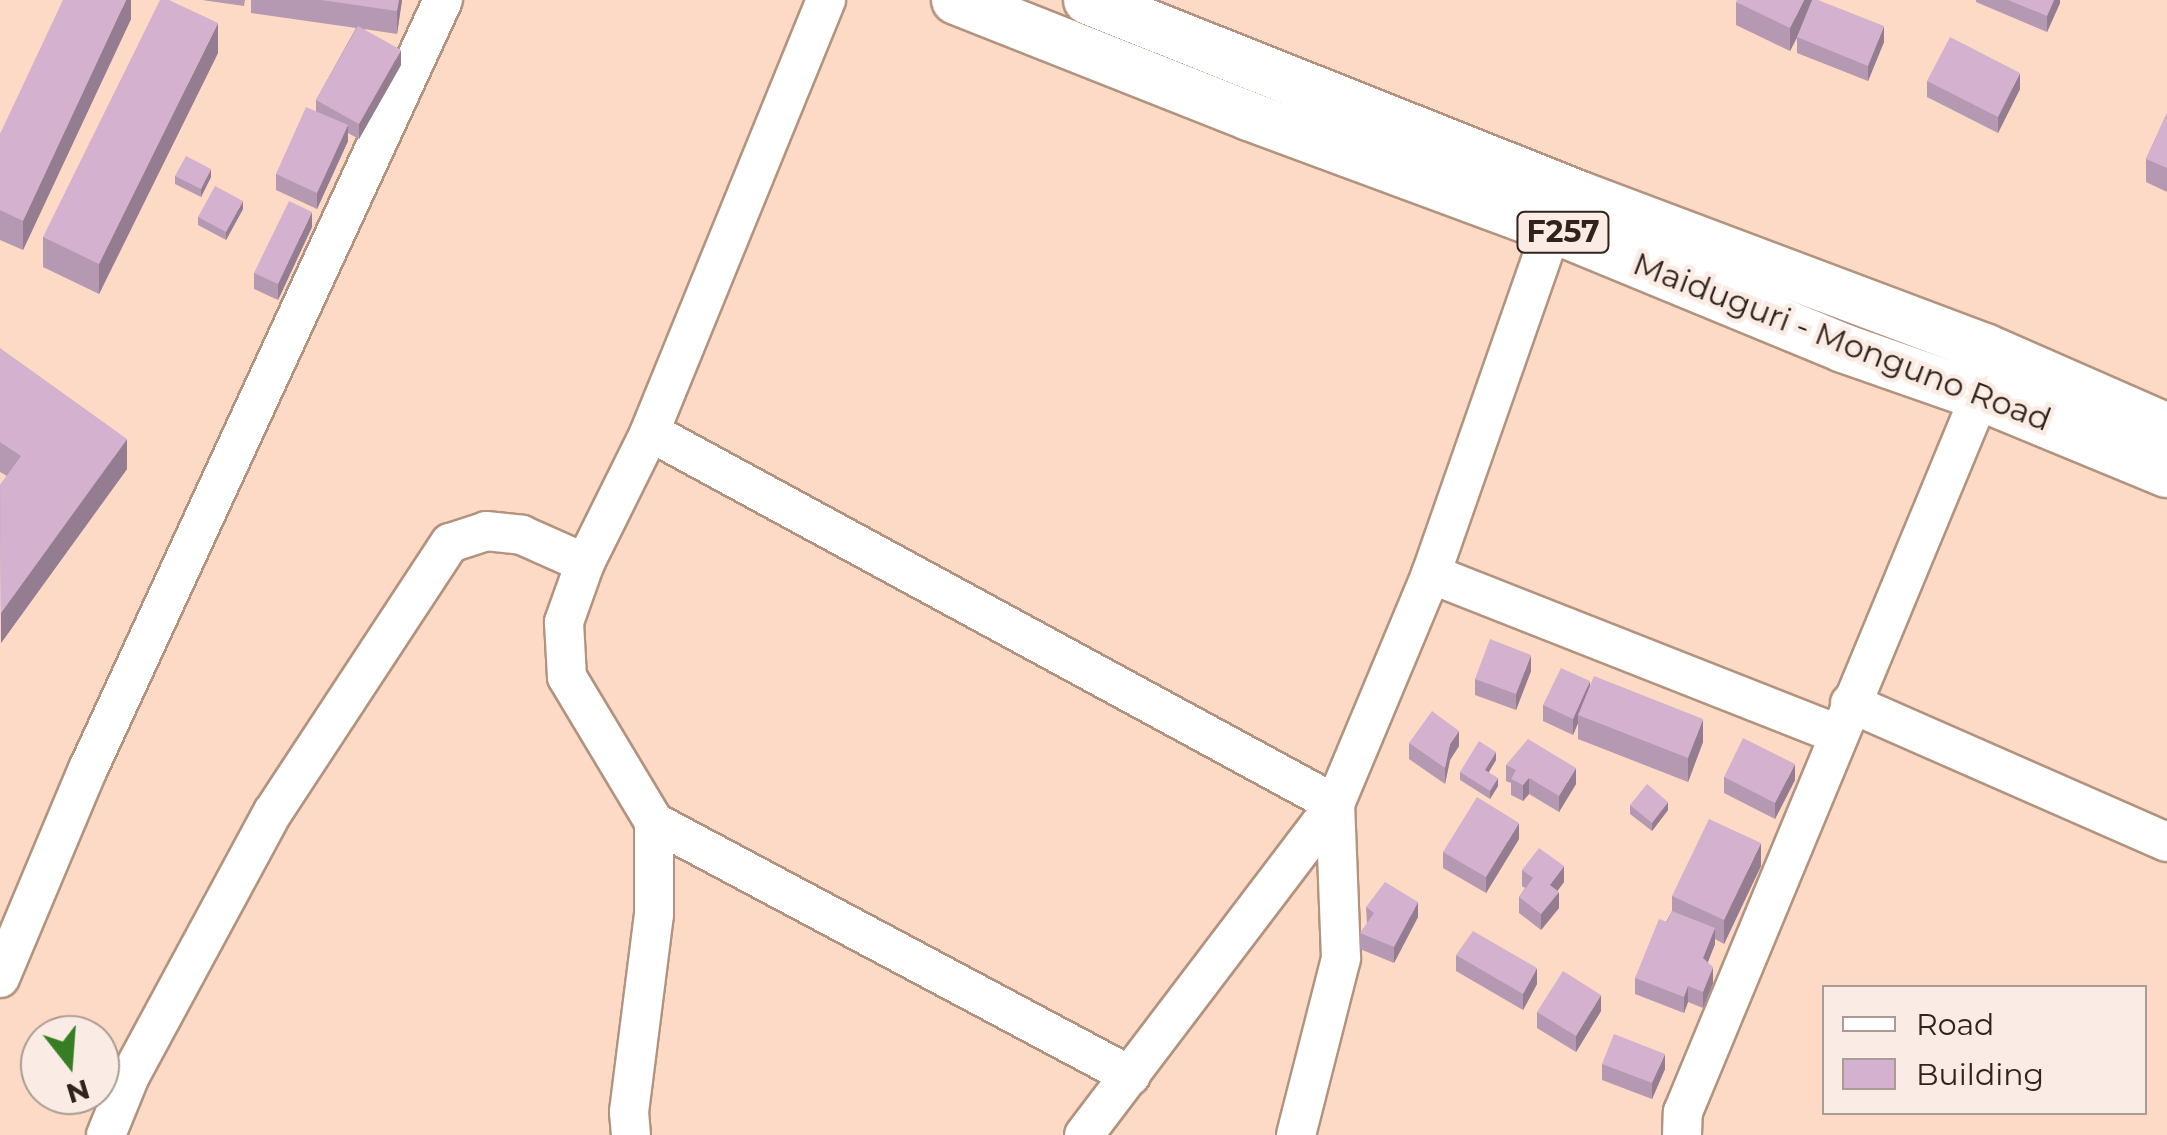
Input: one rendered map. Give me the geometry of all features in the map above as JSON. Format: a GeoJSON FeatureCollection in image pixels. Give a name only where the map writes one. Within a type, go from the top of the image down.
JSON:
{"type":"FeatureCollection","features":[{"type":"Feature","properties":{"kind":"main road","name":"Maiduguri - Monguno Road"},"geometry":{"type":"LineString","coordinates":[[956,0],[1249,116],[1552,228],[1843,348],[1980,396],[2167,473]]}},
{"type":"Feature","properties":{"kind":"main road","name":"Maiduguri - Monguno Road"},"geometry":{"type":"LineString","coordinates":[[1088,0],[1583,198],[1985,348],[2167,428]]}},
{"type":"Feature","properties":{"kind":"street"},"geometry":{"type":"LineString","coordinates":[[0,978],[88,769],[443,0]]}},
{"type":"Feature","properties":{"kind":"street"},"geometry":{"type":"LineString","coordinates":[[631,1135],[629,1112],[654,916],[654,822],[568,676],[564,622],[585,563],[650,432],[826,0]]}},
{"type":"Feature","properties":{"kind":"street"},"geometry":{"type":"LineString","coordinates":[[1084,1135],[1334,804],[1431,574],[1552,228]]}},
{"type":"Feature","properties":{"kind":"street"},"geometry":{"type":"LineString","coordinates":[[1682,1135],[1684,1112],[1843,718],[1980,396]]}},
{"type":"Feature","properties":{"kind":"street"},"geometry":{"type":"LineString","coordinates":[[650,432],[1334,804]]}},
{"type":"Feature","properties":{"kind":"street"},"geometry":{"type":"LineString","coordinates":[[106,1135],[130,1076],[273,812],[450,544],[486,531],[522,535],[585,563]]}},
{"type":"Feature","properties":{"kind":"street"},"geometry":{"type":"LineString","coordinates":[[1431,574],[1843,718],[2167,842]]}},
{"type":"Feature","properties":{"kind":"street"},"geometry":{"type":"LineString","coordinates":[[1296,1135],[1341,958],[1334,804]]}},
{"type":"Feature","properties":{"kind":"street"},"geometry":{"type":"LineString","coordinates":[[654,822],[1130,1076]]}},
{"type":"Feature","properties":{"kind":"building"},"geometry":{"type":"Polygon","coordinates":[[[63,0],[126,0],[23,221],[0,210],[0,134],[63,0]]]}},
{"type":"Feature","properties":{"kind":"building"},"geometry":{"type":"Polygon","coordinates":[[[160,0],[169,0],[218,23],[99,264],[43,237],[160,0]]]}},
{"type":"Feature","properties":{"kind":"building"},"geometry":{"type":"Polygon","coordinates":[[[321,0],[399,0],[397,11],[321,0]]]}},
{"type":"Feature","properties":{"kind":"building"},"geometry":{"type":"Polygon","coordinates":[[[1737,0],[1804,0],[1790,28],[1737,0]]]}},
{"type":"Feature","properties":{"kind":"building"},"geometry":{"type":"Polygon","coordinates":[[[1812,0],[1884,26],[1868,66],[1797,37],[1812,0]]]}},
{"type":"Feature","properties":{"kind":"building"},"geometry":{"type":"Polygon","coordinates":[[[2008,0],[2054,0],[2047,16],[2008,0]]]}},
{"type":"Feature","properties":{"kind":"building"},"geometry":{"type":"Polygon","coordinates":[[[358,26],[401,50],[359,124],[316,100],[358,26]]]}},
{"type":"Feature","properties":{"kind":"building"},"geometry":{"type":"Polygon","coordinates":[[[1950,37],[2020,73],[1998,117],[1927,81],[1950,37]]]}},
{"type":"Feature","properties":{"kind":"building"},"geometry":{"type":"Polygon","coordinates":[[[306,107],[348,125],[317,193],[276,174],[306,107]]]}},
{"type":"Feature","properties":{"kind":"building"},"geometry":{"type":"Polygon","coordinates":[[[2167,113],[2167,168],[2146,159],[2167,113]]]}},
{"type":"Feature","properties":{"kind":"building"},"geometry":{"type":"Polygon","coordinates":[[[186,156],[211,169],[201,189],[175,176],[186,156]]]}},
{"type":"Feature","properties":{"kind":"building"},"geometry":{"type":"Polygon","coordinates":[[[215,186],[243,201],[226,232],[198,217],[215,186]]]}},
{"type":"Feature","properties":{"kind":"building"},"geometry":{"type":"Polygon","coordinates":[[[289,201],[312,212],[278,284],[254,273],[289,201]]]}},
{"type":"Feature","properties":{"kind":"building"},"geometry":{"type":"Polygon","coordinates":[[[0,348],[127,439],[1,613],[0,485],[21,456],[0,442],[0,348]]]}},
{"type":"Feature","properties":{"kind":"building"},"geometry":{"type":"Polygon","coordinates":[[[1490,639],[1531,655],[1516,694],[1475,679],[1490,639]]]}},
{"type":"Feature","properties":{"kind":"building"},"geometry":{"type":"Polygon","coordinates":[[[1561,668],[1590,681],[1573,719],[1543,705],[1561,668]]]}},
{"type":"Feature","properties":{"kind":"building"},"geometry":{"type":"Polygon","coordinates":[[[1594,676],[1703,719],[1688,758],[1578,715],[1594,676]]]}},
{"type":"Feature","properties":{"kind":"building"},"geometry":{"type":"Polygon","coordinates":[[[1432,711],[1459,731],[1450,744],[1445,768],[1409,743],[1432,711]]]}},
{"type":"Feature","properties":{"kind":"building"},"geometry":{"type":"Polygon","coordinates":[[[1743,738],[1795,764],[1775,803],[1724,777],[1743,738]]]}},
{"type":"Feature","properties":{"kind":"building"},"geometry":{"type":"Polygon","coordinates":[[[1528,739],[1576,768],[1559,796],[1529,778],[1523,785],[1511,779],[1516,770],[1506,765],[1528,739]]]}},
{"type":"Feature","properties":{"kind":"building"},"geometry":{"type":"Polygon","coordinates":[[[1479,741],[1496,752],[1485,770],[1498,778],[1490,791],[1460,772],[1479,741]]]}},
{"type":"Feature","properties":{"kind":"building"},"geometry":{"type":"Polygon","coordinates":[[[1647,784],[1668,802],[1652,823],[1630,805],[1647,784]]]}},
{"type":"Feature","properties":{"kind":"building"},"geometry":{"type":"Polygon","coordinates":[[[1477,797],[1519,823],[1486,877],[1443,852],[1477,797]]]}},
{"type":"Feature","properties":{"kind":"building"},"geometry":{"type":"Polygon","coordinates":[[[1709,819],[1761,843],[1724,920],[1672,896],[1709,819]]]}},
{"type":"Feature","properties":{"kind":"building"},"geometry":{"type":"Polygon","coordinates":[[[1539,848],[1564,866],[1550,885],[1559,892],[1541,914],[1519,897],[1533,878],[1522,870],[1539,848]]]}},
{"type":"Feature","properties":{"kind":"building"},"geometry":{"type":"Polygon","coordinates":[[[1385,882],[1418,902],[1394,947],[1360,933],[1374,913],[1366,907],[1385,882]]]}},
{"type":"Feature","properties":{"kind":"building"},"geometry":{"type":"Polygon","coordinates":[[[1672,911],[1715,928],[1703,958],[1713,967],[1703,992],[1688,986],[1684,997],[1635,978],[1659,919],[1667,922],[1672,911]]]}},
{"type":"Feature","properties":{"kind":"building"},"geometry":{"type":"Polygon","coordinates":[[[1473,931],[1537,968],[1523,994],[1456,955],[1473,931]]]}},
{"type":"Feature","properties":{"kind":"building"},"geometry":{"type":"Polygon","coordinates":[[[1563,971],[1601,995],[1576,1036],[1537,1012],[1563,971]]]}},
{"type":"Feature","properties":{"kind":"building"},"geometry":{"type":"Polygon","coordinates":[[[1614,1034],[1665,1054],[1652,1083],[1602,1064],[1614,1034]]]}}]}
